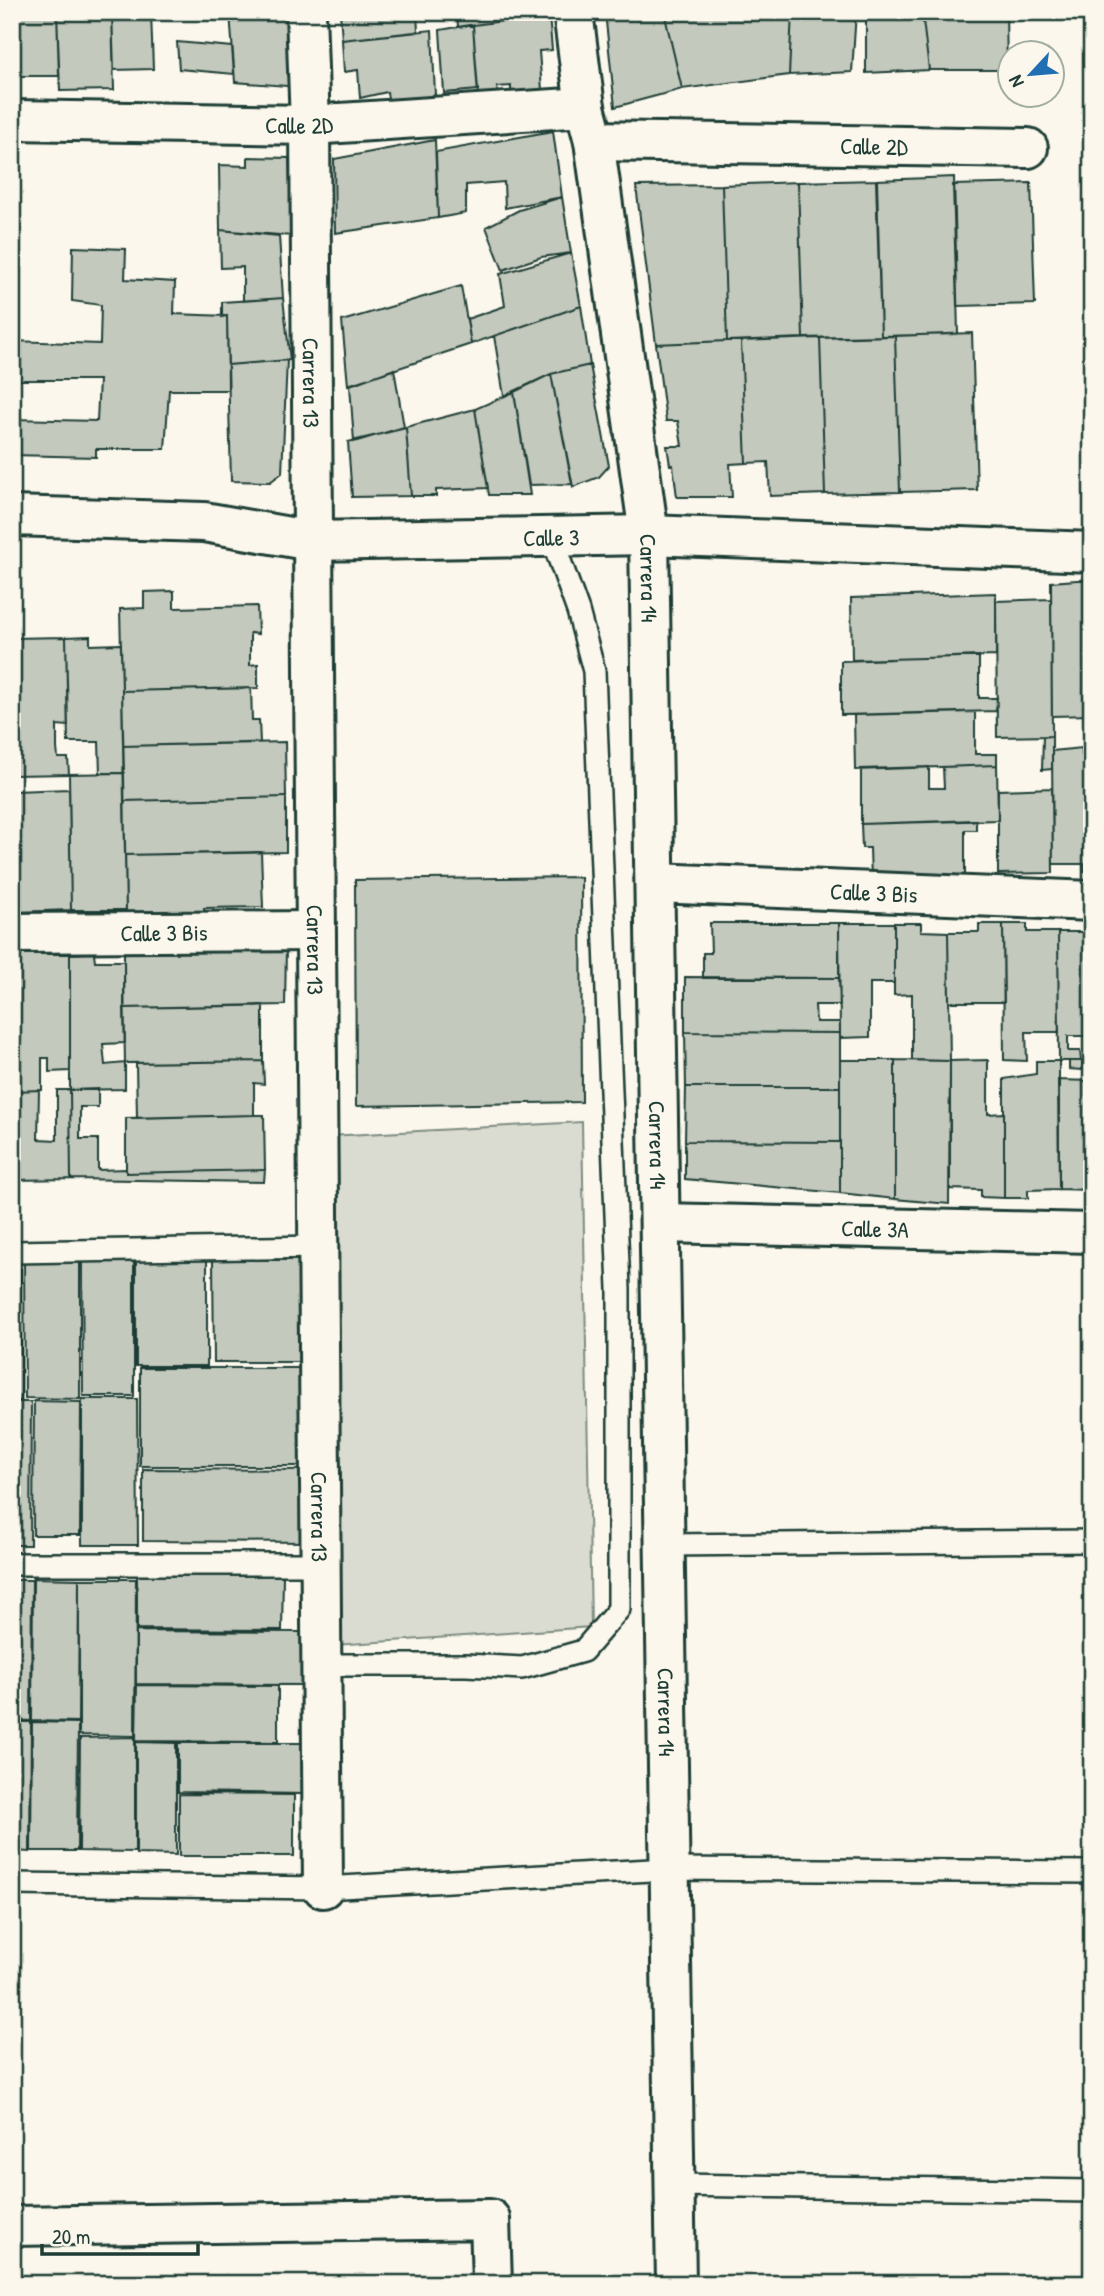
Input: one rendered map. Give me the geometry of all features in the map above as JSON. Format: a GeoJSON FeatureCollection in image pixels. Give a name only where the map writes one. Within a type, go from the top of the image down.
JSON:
{"type":"FeatureCollection","features":[{"type":"Feature","properties":{"kind":"street","name":"Carrera 13"},"geometry":{"type":"LineString","coordinates":[[306,12],[310,125],[323,1888]]}},
{"type":"Feature","properties":{"kind":"street","name":"Carrera 14"},"geometry":{"type":"LineString","coordinates":[[573,12],[649,535],[676,2284]]}},
{"type":"Feature","properties":{"kind":"street","name":"Calle 2D"},"geometry":{"type":"LineString","coordinates":[[12,120],[310,125],[589,124],[1028,148]]}},
{"type":"Feature","properties":{"kind":"street","name":"Calle 3"},"geometry":{"type":"LineString","coordinates":[[12,516],[204,523],[312,541],[649,535],[1092,552]]}},
{"type":"Feature","properties":{"kind":"street","name":"Calle 3 Bis"},"geometry":{"type":"LineString","coordinates":[[654,883],[1092,901]]}},
{"type":"Feature","properties":{"kind":"street","name":"Calle 3 Bis"},"geometry":{"type":"LineString","coordinates":[[12,933],[315,931]]}},
{"type":"Feature","properties":{"kind":"street","name":"Calle 3A"},"geometry":{"type":"LineString","coordinates":[[660,1223],[1092,1233]]}},
{"type":"Feature","properties":{"kind":"street"},"geometry":{"type":"LineString","coordinates":[[12,2226],[489,2219],[492,2284]]}},
{"type":"Feature","properties":{"kind":"lane"},"geometry":{"type":"LineString","coordinates":[[321,1665],[466,1665],[522,1668],[583,1651],[619,1609],[619,1289],[594,671],[578,611],[551,536]]}},
{"type":"Feature","properties":{"kind":"lane"},"geometry":{"type":"LineString","coordinates":[[12,1252],[317,1247]]}},
{"type":"Feature","properties":{"kind":"lane"},"geometry":{"type":"LineString","coordinates":[[665,1545],[1092,1541]]}},
{"type":"Feature","properties":{"kind":"lane"},"geometry":{"type":"LineString","coordinates":[[12,1564],[320,1564]]}},
{"type":"Feature","properties":{"kind":"lane"},"geometry":{"type":"LineString","coordinates":[[12,1884],[323,1888],[670,1869],[1092,1872]]}},
{"type":"Feature","properties":{"kind":"lane"},"geometry":{"type":"LineString","coordinates":[[675,2185],[1092,2191]]}},
{"type":"Feature","properties":{"kind":"shaded area"},"geometry":{"type":"Polygon","coordinates":[[[582,1122],[591,1627],[335,1645],[329,1136],[582,1122]]]}},
{"type":"Feature","properties":{"kind":"building"},"geometry":{"type":"Polygon","coordinates":[[[12,12],[57,12],[59,76],[12,76],[12,12]]]}},
{"type":"Feature","properties":{"kind":"building"},"geometry":{"type":"Polygon","coordinates":[[[57,12],[112,12],[114,90],[60,91],[57,12]]]}},
{"type":"Feature","properties":{"kind":"building"},"geometry":{"type":"Polygon","coordinates":[[[112,12],[151,12],[153,69],[114,70],[112,12]]]}},
{"type":"Feature","properties":{"kind":"building"},"geometry":{"type":"Polygon","coordinates":[[[230,12],[293,12],[299,87],[235,82],[230,12]]]}},
{"type":"Feature","properties":{"kind":"building"},"geometry":{"type":"Polygon","coordinates":[[[340,12],[417,12],[418,32],[342,40],[340,12]]]}},
{"type":"Feature","properties":{"kind":"building"},"geometry":{"type":"Polygon","coordinates":[[[457,12],[541,12],[541,16],[458,27],[457,12]]]}},
{"type":"Feature","properties":{"kind":"building"},"geometry":{"type":"Polygon","coordinates":[[[605,12],[664,12],[682,89],[615,107],[605,12]]]}},
{"type":"Feature","properties":{"kind":"building"},"geometry":{"type":"Polygon","coordinates":[[[664,12],[792,12],[789,75],[682,89],[664,12]]]}},
{"type":"Feature","properties":{"kind":"building"},"geometry":{"type":"Polygon","coordinates":[[[792,12],[856,12],[852,72],[789,75],[792,12]]]}},
{"type":"Feature","properties":{"kind":"building"},"geometry":{"type":"Polygon","coordinates":[[[866,12],[922,12],[929,70],[866,73],[866,12]]]}},
{"type":"Feature","properties":{"kind":"building"},"geometry":{"type":"Polygon","coordinates":[[[922,12],[1006,12],[1006,38],[996,38],[996,70],[929,70],[922,12]]]}},
{"type":"Feature","properties":{"kind":"building"},"geometry":{"type":"Polygon","coordinates":[[[549,15],[552,50],[539,51],[542,90],[511,93],[511,86],[497,87],[498,94],[478,96],[473,25],[549,15]]]}},
{"type":"Feature","properties":{"kind":"building"},"geometry":{"type":"Polygon","coordinates":[[[473,25],[478,90],[444,93],[440,30],[473,25]]]}},
{"type":"Feature","properties":{"kind":"building"},"geometry":{"type":"Polygon","coordinates":[[[432,30],[435,95],[389,105],[387,92],[360,98],[358,70],[344,72],[342,40],[432,30]]]}},
{"type":"Feature","properties":{"kind":"building"},"geometry":{"type":"Polygon","coordinates":[[[177,42],[232,47],[234,74],[179,69],[177,42]]]}},
{"type":"Feature","properties":{"kind":"building"},"geometry":{"type":"Polygon","coordinates":[[[553,131],[562,197],[505,208],[504,182],[466,185],[466,213],[438,218],[436,152],[553,131]]]}},
{"type":"Feature","properties":{"kind":"building"},"geometry":{"type":"Polygon","coordinates":[[[435,140],[438,218],[335,233],[334,159],[435,140]]]}},
{"type":"Feature","properties":{"kind":"building"},"geometry":{"type":"Polygon","coordinates":[[[248,157],[289,158],[292,236],[220,230],[219,165],[248,166],[248,157]]]}},
{"type":"Feature","properties":{"kind":"building"},"geometry":{"type":"Polygon","coordinates":[[[12,158],[16,158],[12,277],[12,158]]]}},
{"type":"Feature","properties":{"kind":"building"},"geometry":{"type":"Polygon","coordinates":[[[954,177],[958,334],[881,336],[877,180],[954,177]]]}},
{"type":"Feature","properties":{"kind":"building"},"geometry":{"type":"Polygon","coordinates":[[[876,180],[881,336],[803,338],[798,182],[876,180]]]}},
{"type":"Feature","properties":{"kind":"building"},"geometry":{"type":"Polygon","coordinates":[[[798,182],[803,338],[727,341],[722,185],[798,182]]]}},
{"type":"Feature","properties":{"kind":"building"},"geometry":{"type":"Polygon","coordinates":[[[1031,183],[1035,304],[957,306],[953,185],[1031,183]]]}},
{"type":"Feature","properties":{"kind":"building"},"geometry":{"type":"Polygon","coordinates":[[[722,185],[727,341],[656,344],[636,186],[722,185]]]}},
{"type":"Feature","properties":{"kind":"building"},"geometry":{"type":"Polygon","coordinates":[[[562,197],[571,253],[541,257],[503,270],[486,227],[519,210],[562,197]]]}},
{"type":"Feature","properties":{"kind":"building"},"geometry":{"type":"Polygon","coordinates":[[[220,230],[279,236],[283,298],[243,301],[243,267],[221,268],[220,230]]]}},
{"type":"Feature","properties":{"kind":"building"},"geometry":{"type":"Polygon","coordinates":[[[73,247],[126,249],[125,279],[175,282],[174,314],[227,316],[228,390],[169,390],[165,449],[96,449],[96,457],[12,455],[12,419],[97,421],[99,380],[12,380],[12,341],[100,344],[101,305],[72,301],[73,247]]]}},
{"type":"Feature","properties":{"kind":"building"},"geometry":{"type":"Polygon","coordinates":[[[571,253],[581,306],[471,344],[467,319],[505,306],[500,274],[571,253]]]}},
{"type":"Feature","properties":{"kind":"building"},"geometry":{"type":"Polygon","coordinates":[[[461,286],[471,344],[348,385],[342,321],[461,286]]]}},
{"type":"Feature","properties":{"kind":"building"},"geometry":{"type":"Polygon","coordinates":[[[283,298],[290,360],[228,365],[227,316],[222,317],[222,302],[283,298]]]}},
{"type":"Feature","properties":{"kind":"building"},"geometry":{"type":"Polygon","coordinates":[[[581,306],[590,365],[551,374],[504,396],[494,336],[581,306]]]}},
{"type":"Feature","properties":{"kind":"building"},"geometry":{"type":"Polygon","coordinates":[[[972,333],[977,490],[900,492],[895,336],[972,333]]]}},
{"type":"Feature","properties":{"kind":"building"},"geometry":{"type":"Polygon","coordinates":[[[895,336],[900,492],[825,494],[820,338],[895,336]]]}},
{"type":"Feature","properties":{"kind":"building"},"geometry":{"type":"Polygon","coordinates":[[[820,338],[825,494],[770,496],[768,462],[746,463],[741,341],[820,338]]]}},
{"type":"Feature","properties":{"kind":"building"},"geometry":{"type":"Polygon","coordinates":[[[741,341],[746,463],[730,464],[732,497],[677,497],[673,465],[670,465],[667,446],[682,446],[678,421],[666,421],[656,344],[741,341]]]}},
{"type":"Feature","properties":{"kind":"building"},"geometry":{"type":"Polygon","coordinates":[[[287,360],[282,473],[270,482],[231,481],[228,365],[287,360]]]}},
{"type":"Feature","properties":{"kind":"building"},"geometry":{"type":"Polygon","coordinates":[[[590,365],[609,466],[599,477],[573,487],[551,374],[590,365]]]}},
{"type":"Feature","properties":{"kind":"building"},"geometry":{"type":"Polygon","coordinates":[[[394,369],[404,427],[354,442],[350,385],[394,369]]]}},
{"type":"Feature","properties":{"kind":"building"},"geometry":{"type":"Polygon","coordinates":[[[551,374],[572,484],[529,485],[514,392],[551,374]]]}},
{"type":"Feature","properties":{"kind":"building"},"geometry":{"type":"Polygon","coordinates":[[[514,392],[530,495],[489,495],[475,409],[514,392]]]}},
{"type":"Feature","properties":{"kind":"building"},"geometry":{"type":"Polygon","coordinates":[[[475,409],[488,488],[436,490],[436,496],[411,496],[406,427],[475,409]]]}},
{"type":"Feature","properties":{"kind":"building"},"geometry":{"type":"Polygon","coordinates":[[[406,428],[411,496],[352,497],[348,442],[406,428]]]}},
{"type":"Feature","properties":{"kind":"building"},"geometry":{"type":"Polygon","coordinates":[[[1092,580],[1092,735],[1091,715],[1052,716],[1051,582],[1092,580]]]}},
{"type":"Feature","properties":{"kind":"building"},"geometry":{"type":"Polygon","coordinates":[[[174,591],[174,608],[257,606],[258,634],[250,633],[250,665],[258,664],[258,688],[122,691],[120,609],[144,608],[144,592],[174,591]]]}},
{"type":"Feature","properties":{"kind":"building"},"geometry":{"type":"Polygon","coordinates":[[[996,593],[996,656],[852,660],[851,598],[996,593]]]}},
{"type":"Feature","properties":{"kind":"building"},"geometry":{"type":"Polygon","coordinates":[[[1051,599],[1052,736],[997,737],[996,601],[1051,599]]]}},
{"type":"Feature","properties":{"kind":"building"},"geometry":{"type":"Polygon","coordinates":[[[90,636],[90,645],[121,644],[124,773],[100,773],[99,742],[68,742],[66,637],[90,636]]]}},
{"type":"Feature","properties":{"kind":"building"},"geometry":{"type":"Polygon","coordinates":[[[66,637],[68,726],[57,725],[57,748],[58,758],[68,758],[69,774],[14,775],[12,638],[66,637]]]}},
{"type":"Feature","properties":{"kind":"building"},"geometry":{"type":"Polygon","coordinates":[[[979,656],[979,698],[997,698],[996,711],[841,715],[841,661],[979,656]]]}},
{"type":"Feature","properties":{"kind":"building"},"geometry":{"type":"Polygon","coordinates":[[[12,670],[14,775],[12,775],[12,670]]]}},
{"type":"Feature","properties":{"kind":"building"},"geometry":{"type":"Polygon","coordinates":[[[251,688],[252,720],[259,720],[260,743],[123,746],[122,691],[251,688]]]}},
{"type":"Feature","properties":{"kind":"building"},"geometry":{"type":"Polygon","coordinates":[[[975,712],[975,754],[997,754],[997,765],[855,770],[854,715],[975,712]]]}},
{"type":"Feature","properties":{"kind":"building"},"geometry":{"type":"Polygon","coordinates":[[[1052,736],[1052,769],[1042,770],[1043,737],[1052,736]]]}},
{"type":"Feature","properties":{"kind":"building"},"geometry":{"type":"Polygon","coordinates":[[[285,742],[286,797],[124,801],[123,746],[285,742]]]}},
{"type":"Feature","properties":{"kind":"building"},"geometry":{"type":"Polygon","coordinates":[[[1082,748],[1082,755],[1092,754],[1092,872],[1084,871],[1084,864],[1053,864],[1052,751],[1082,748]]]}},
{"type":"Feature","properties":{"kind":"building"},"geometry":{"type":"Polygon","coordinates":[[[997,765],[998,820],[861,824],[861,769],[929,767],[929,788],[944,788],[943,767],[997,765]]]}},
{"type":"Feature","properties":{"kind":"building"},"geometry":{"type":"Polygon","coordinates":[[[124,773],[126,910],[71,910],[69,774],[124,773]]]}},
{"type":"Feature","properties":{"kind":"building"},"geometry":{"type":"Polygon","coordinates":[[[12,775],[15,802],[16,912],[12,912],[12,775]]]}},
{"type":"Feature","properties":{"kind":"building"},"geometry":{"type":"Polygon","coordinates":[[[1052,788],[1053,873],[998,874],[998,790],[1052,788]]]}},
{"type":"Feature","properties":{"kind":"building"},"geometry":{"type":"Polygon","coordinates":[[[69,789],[71,910],[16,912],[14,791],[69,789]]]}},
{"type":"Feature","properties":{"kind":"building"},"geometry":{"type":"Polygon","coordinates":[[[286,797],[286,852],[125,855],[124,801],[286,797]]]}},
{"type":"Feature","properties":{"kind":"building"},"geometry":{"type":"Polygon","coordinates":[[[976,820],[976,830],[965,830],[965,876],[871,879],[870,848],[862,848],[861,824],[976,820]]]}},
{"type":"Feature","properties":{"kind":"building"},"geometry":{"type":"Polygon","coordinates":[[[261,852],[263,907],[204,908],[205,915],[126,916],[125,855],[261,852]]]}},
{"type":"Feature","properties":{"kind":"building"},"geometry":{"type":"Polygon","coordinates":[[[581,877],[582,1102],[356,1106],[355,880],[581,877]]]}},
{"type":"Feature","properties":{"kind":"building"},"geometry":{"type":"Polygon","coordinates":[[[710,923],[839,923],[839,978],[703,978],[703,953],[711,953],[710,923]]]}},
{"type":"Feature","properties":{"kind":"building"},"geometry":{"type":"Polygon","coordinates":[[[839,923],[894,923],[894,983],[870,983],[870,1037],[840,1038],[839,923]]]}},
{"type":"Feature","properties":{"kind":"building"},"geometry":{"type":"Polygon","coordinates":[[[894,923],[921,923],[921,931],[948,932],[950,1061],[912,1060],[912,994],[894,995],[894,923]]]}},
{"type":"Feature","properties":{"kind":"building"},"geometry":{"type":"Polygon","coordinates":[[[979,924],[1003,924],[1004,1002],[949,1002],[948,932],[979,932],[979,924]]]}},
{"type":"Feature","properties":{"kind":"building"},"geometry":{"type":"Polygon","coordinates":[[[1003,924],[1027,924],[1027,932],[1058,932],[1059,1032],[1026,1032],[1027,1061],[1004,1060],[1003,924]]]}},
{"type":"Feature","properties":{"kind":"building"},"geometry":{"type":"Polygon","coordinates":[[[1087,924],[1092,924],[1092,1036],[1068,1036],[1068,1051],[1080,1051],[1081,1061],[1059,1061],[1058,932],[1087,932],[1087,924]]]}},
{"type":"Feature","properties":{"kind":"building"},"geometry":{"type":"Polygon","coordinates":[[[286,949],[285,1005],[124,1008],[124,952],[286,949]]]}},
{"type":"Feature","properties":{"kind":"building"},"geometry":{"type":"Polygon","coordinates":[[[94,953],[95,961],[124,961],[125,1043],[103,1044],[105,1065],[125,1063],[125,1089],[70,1090],[70,954],[94,953]]]}},
{"type":"Feature","properties":{"kind":"building"},"geometry":{"type":"Polygon","coordinates":[[[13,954],[14,1091],[12,1091],[13,954]]]}},
{"type":"Feature","properties":{"kind":"building"},"geometry":{"type":"Polygon","coordinates":[[[13,954],[70,954],[70,1071],[49,1072],[49,1058],[42,1058],[42,1090],[14,1091],[13,954]]]}},
{"type":"Feature","properties":{"kind":"building"},"geometry":{"type":"Polygon","coordinates":[[[685,977],[839,978],[840,1005],[815,1005],[816,1022],[840,1022],[840,1033],[685,1032],[685,977]]]}},
{"type":"Feature","properties":{"kind":"building"},"geometry":{"type":"Polygon","coordinates":[[[263,1005],[263,1061],[125,1063],[124,1008],[263,1005]]]}},
{"type":"Feature","properties":{"kind":"building"},"geometry":{"type":"Polygon","coordinates":[[[685,1032],[840,1033],[840,1087],[686,1087],[685,1032]]]}},
{"type":"Feature","properties":{"kind":"building"},"geometry":{"type":"Polygon","coordinates":[[[840,1060],[895,1060],[895,1199],[840,1193],[840,1060]]]}},
{"type":"Feature","properties":{"kind":"building"},"geometry":{"type":"Polygon","coordinates":[[[895,1060],[950,1061],[949,1204],[895,1199],[895,1060]]]}},
{"type":"Feature","properties":{"kind":"building"},"geometry":{"type":"Polygon","coordinates":[[[988,1060],[988,1114],[1004,1113],[1004,1198],[981,1197],[981,1190],[950,1189],[950,1061],[988,1060]]]}},
{"type":"Feature","properties":{"kind":"building"},"geometry":{"type":"Polygon","coordinates":[[[263,1061],[264,1084],[254,1083],[254,1115],[137,1118],[136,1063],[263,1061]]]}},
{"type":"Feature","properties":{"kind":"building"},"geometry":{"type":"Polygon","coordinates":[[[1036,1061],[1059,1061],[1059,1189],[1028,1190],[1028,1198],[1004,1198],[1004,1079],[1036,1074],[1036,1061]]]}},
{"type":"Feature","properties":{"kind":"building"},"geometry":{"type":"Polygon","coordinates":[[[1069,1061],[1082,1061],[1082,1070],[1069,1069],[1069,1061]]]}},
{"type":"Feature","properties":{"kind":"building"},"geometry":{"type":"Polygon","coordinates":[[[1058,1080],[1092,1081],[1092,1198],[1090,1190],[1059,1189],[1058,1080]]]}},
{"type":"Feature","properties":{"kind":"building"},"geometry":{"type":"Polygon","coordinates":[[[686,1087],[840,1087],[840,1142],[685,1141],[686,1087]]]}},
{"type":"Feature","properties":{"kind":"building"},"geometry":{"type":"Polygon","coordinates":[[[98,1089],[98,1107],[80,1107],[80,1139],[98,1139],[98,1170],[126,1169],[126,1173],[265,1170],[264,1182],[71,1179],[70,1090],[98,1089]]]}},
{"type":"Feature","properties":{"kind":"building"},"geometry":{"type":"Polygon","coordinates":[[[39,1090],[38,1139],[57,1140],[57,1090],[70,1090],[71,1179],[15,1180],[14,1091],[39,1090]]]}},
{"type":"Feature","properties":{"kind":"building"},"geometry":{"type":"Polygon","coordinates":[[[14,1091],[15,1180],[12,1180],[14,1091]]]}},
{"type":"Feature","properties":{"kind":"building"},"geometry":{"type":"Polygon","coordinates":[[[264,1115],[265,1170],[126,1173],[126,1118],[264,1115]]]}},
{"type":"Feature","properties":{"kind":"building"},"geometry":{"type":"Polygon","coordinates":[[[685,1141],[840,1142],[840,1193],[685,1179],[685,1141]]]}},
{"type":"Feature","properties":{"kind":"building"},"geometry":{"type":"Polygon","coordinates":[[[136,1256],[207,1257],[207,1366],[136,1366],[136,1256]]]}},
{"type":"Feature","properties":{"kind":"building"},"geometry":{"type":"Polygon","coordinates":[[[82,1259],[134,1259],[134,1396],[83,1396],[82,1259]]]}},
{"type":"Feature","properties":{"kind":"building"},"geometry":{"type":"Polygon","coordinates":[[[213,1260],[301,1260],[301,1362],[214,1362],[213,1260]]]}},
{"type":"Feature","properties":{"kind":"building"},"geometry":{"type":"Polygon","coordinates":[[[24,1261],[80,1262],[80,1399],[25,1398],[24,1261]]]}},
{"type":"Feature","properties":{"kind":"building"},"geometry":{"type":"Polygon","coordinates":[[[12,1269],[21,1269],[21,1401],[12,1401],[12,1269]]]}},
{"type":"Feature","properties":{"kind":"building"},"geometry":{"type":"Polygon","coordinates":[[[140,1368],[301,1368],[302,1466],[140,1466],[140,1368]]]}},
{"type":"Feature","properties":{"kind":"building"},"geometry":{"type":"Polygon","coordinates":[[[82,1399],[137,1399],[138,1545],[82,1545],[82,1399]]]}},
{"type":"Feature","properties":{"kind":"building"},"geometry":{"type":"Polygon","coordinates":[[[34,1401],[81,1402],[80,1535],[33,1535],[34,1401]]]}},
{"type":"Feature","properties":{"kind":"building"},"geometry":{"type":"Polygon","coordinates":[[[12,1402],[31,1402],[30,1545],[12,1545],[12,1402]]]}},
{"type":"Feature","properties":{"kind":"building"},"geometry":{"type":"Polygon","coordinates":[[[143,1469],[308,1470],[308,1542],[143,1541],[143,1469]]]}},
{"type":"Feature","properties":{"kind":"building"},"geometry":{"type":"Polygon","coordinates":[[[137,1574],[283,1576],[282,1630],[137,1629],[137,1574]]]}},
{"type":"Feature","properties":{"kind":"building"},"geometry":{"type":"Polygon","coordinates":[[[33,1578],[79,1579],[78,1722],[32,1721],[33,1578]]]}},
{"type":"Feature","properties":{"kind":"building"},"geometry":{"type":"Polygon","coordinates":[[[79,1579],[136,1579],[135,1736],[79,1735],[79,1579]]]}},
{"type":"Feature","properties":{"kind":"building"},"geometry":{"type":"Polygon","coordinates":[[[12,1580],[32,1580],[31,1721],[12,1720],[12,1580]]]}},
{"type":"Feature","properties":{"kind":"building"},"geometry":{"type":"Polygon","coordinates":[[[136,1631],[308,1632],[308,1685],[136,1684],[136,1631]]]}},
{"type":"Feature","properties":{"kind":"building"},"geometry":{"type":"Polygon","coordinates":[[[137,1685],[278,1686],[278,1742],[136,1741],[137,1685]]]}},
{"type":"Feature","properties":{"kind":"building"},"geometry":{"type":"Polygon","coordinates":[[[12,1722],[31,1722],[30,1852],[12,1851],[12,1722]]]}},
{"type":"Feature","properties":{"kind":"building"},"geometry":{"type":"Polygon","coordinates":[[[32,1722],[78,1723],[77,1851],[31,1851],[32,1722]]]}},
{"type":"Feature","properties":{"kind":"building"},"geometry":{"type":"Polygon","coordinates":[[[135,1737],[135,1852],[79,1851],[80,1738],[135,1737]]]}},
{"type":"Feature","properties":{"kind":"building"},"geometry":{"type":"Polygon","coordinates":[[[136,1742],[176,1743],[176,1855],[136,1854],[136,1742]]]}},
{"type":"Feature","properties":{"kind":"building"},"geometry":{"type":"Polygon","coordinates":[[[178,1743],[304,1743],[304,1794],[178,1792],[178,1743]]]}},
{"type":"Feature","properties":{"kind":"building"},"geometry":{"type":"Polygon","coordinates":[[[179,1794],[294,1795],[294,1856],[179,1856],[179,1794]]]}}]}
